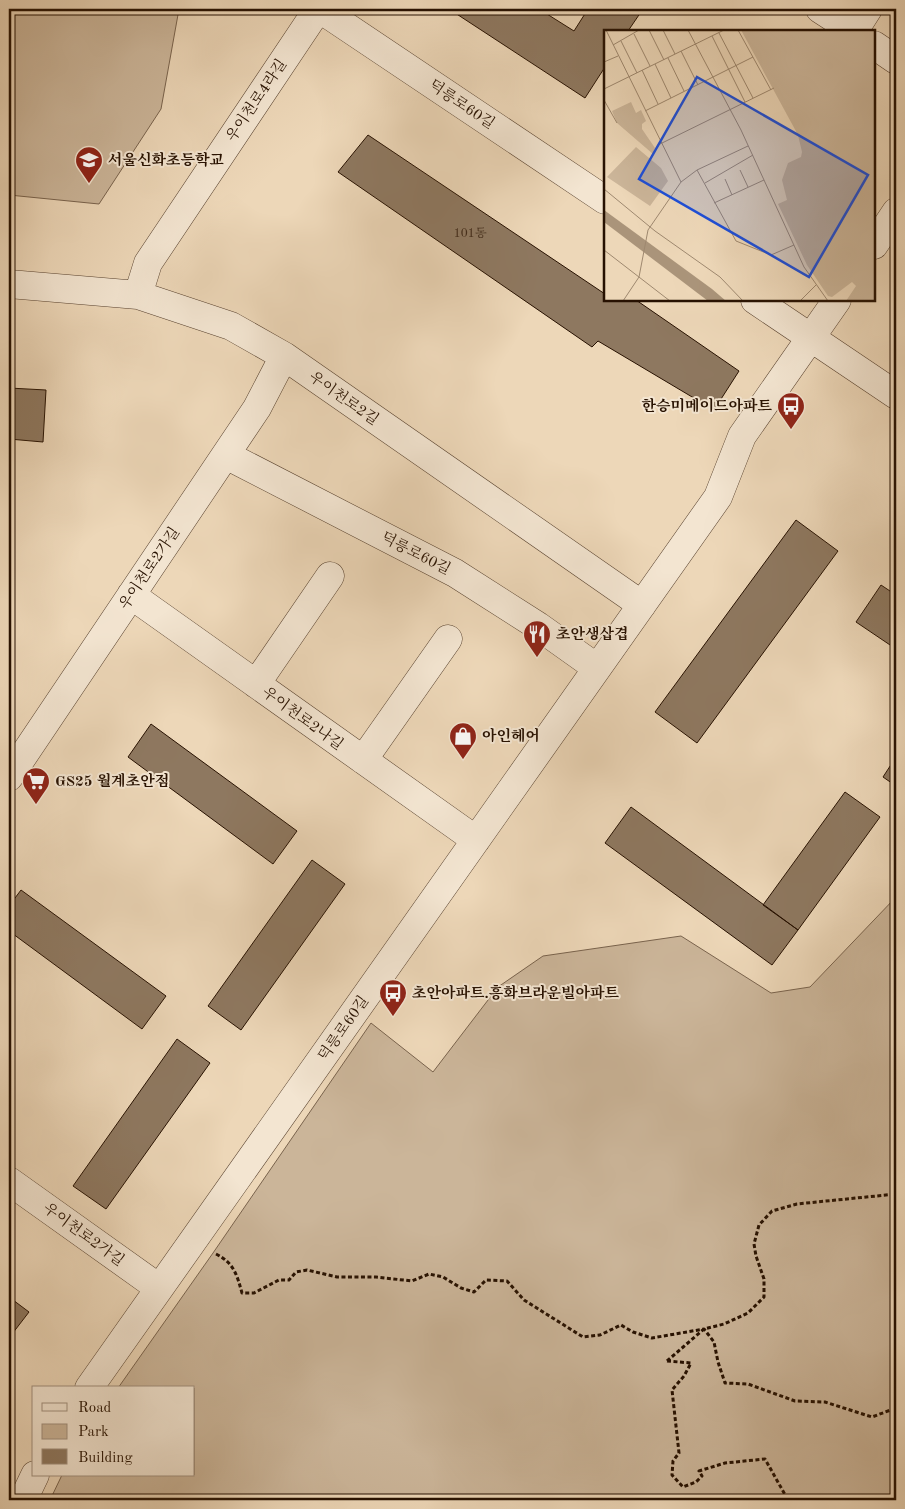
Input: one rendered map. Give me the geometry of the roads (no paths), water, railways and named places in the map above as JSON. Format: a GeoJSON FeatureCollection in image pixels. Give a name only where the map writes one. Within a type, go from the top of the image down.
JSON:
{"type":"FeatureCollection","features":[{"type":"Feature","properties":{"kind":"street","name":"덕릉로60길"},"geometry":{"type":"LineString","coordinates":[[319,9],[604,199]]}},
{"type":"Feature","properties":{"kind":"street","name":"우이천로4라길"},"geometry":{"type":"LineString","coordinates":[[138,295],[148,263],[319,9]]}},
{"type":"Feature","properties":{"kind":"street"},"geometry":{"type":"LineString","coordinates":[[820,9],[852,30]]}},
{"type":"Feature","properties":{"kind":"street"},"geometry":{"type":"LineString","coordinates":[[855,30],[868,9]]}},
{"type":"Feature","properties":{"kind":"street"},"geometry":{"type":"LineString","coordinates":[[875,46],[896,60]]}},
{"type":"Feature","properties":{"kind":"street"},"geometry":{"type":"LineString","coordinates":[[875,244],[896,212]]}},
{"type":"Feature","properties":{"kind":"street","name":"우이천로2길"},"geometry":{"type":"LineString","coordinates":[[9,284],[138,295],[231,326],[284,356],[642,605]]}},
{"type":"Feature","properties":{"kind":"street"},"geometry":{"type":"LineString","coordinates":[[756,301],[896,395]]}},
{"type":"Feature","properties":{"kind":"street","name":"덕릉로60길"},"geometry":{"type":"LineString","coordinates":[[90,1386],[718,496],[742,436],[836,301]]}},
{"type":"Feature","properties":{"kind":"street","name":"우이천로2가길"},"geometry":{"type":"LineString","coordinates":[[9,777],[257,408],[284,356]]}},
{"type":"Feature","properties":{"kind":"street","name":"덕릉로60길"},"geometry":{"type":"LineString","coordinates":[[226,455],[455,572],[538,626],[597,668]]}},
{"type":"Feature","properties":{"kind":"street"},"geometry":{"type":"LineString","coordinates":[[256,684],[330,576]]}},
{"type":"Feature","properties":{"kind":"street","name":"우이천로2나길"},"geometry":{"type":"LineString","coordinates":[[131,595],[476,840]]}},
{"type":"Feature","properties":{"kind":"street"},"geometry":{"type":"LineString","coordinates":[[363,760],[448,639]]}},
{"type":"Feature","properties":{"kind":"street","name":"우이천로2가길"},"geometry":{"type":"LineString","coordinates":[[9,1180],[159,1288]]}},
{"type":"Feature","properties":{"kind":"street"},"geometry":{"type":"LineString","coordinates":[[23,1500],[35,1476]]}},
{"type":"Feature","properties":{"kind":"place","name":"서울신화초등학교"},"geometry":{"type":"Point","coordinates":[89,184]}},
{"type":"Feature","properties":{"kind":"place","name":"한승미메이드아파트"},"geometry":{"type":"Point","coordinates":[791,430]}},
{"type":"Feature","properties":{"kind":"place","name":"초안생삽겹"},"geometry":{"type":"Point","coordinates":[537,658]}},
{"type":"Feature","properties":{"kind":"place","name":"아인헤어"},"geometry":{"type":"Point","coordinates":[463,760]}},
{"type":"Feature","properties":{"kind":"place","name":"GS25 월계초안점"},"geometry":{"type":"Point","coordinates":[36,805]}},
{"type":"Feature","properties":{"kind":"place","name":"초안아파트.흥화브라운빌아파트"},"geometry":{"type":"Point","coordinates":[393,1017]}}]}
